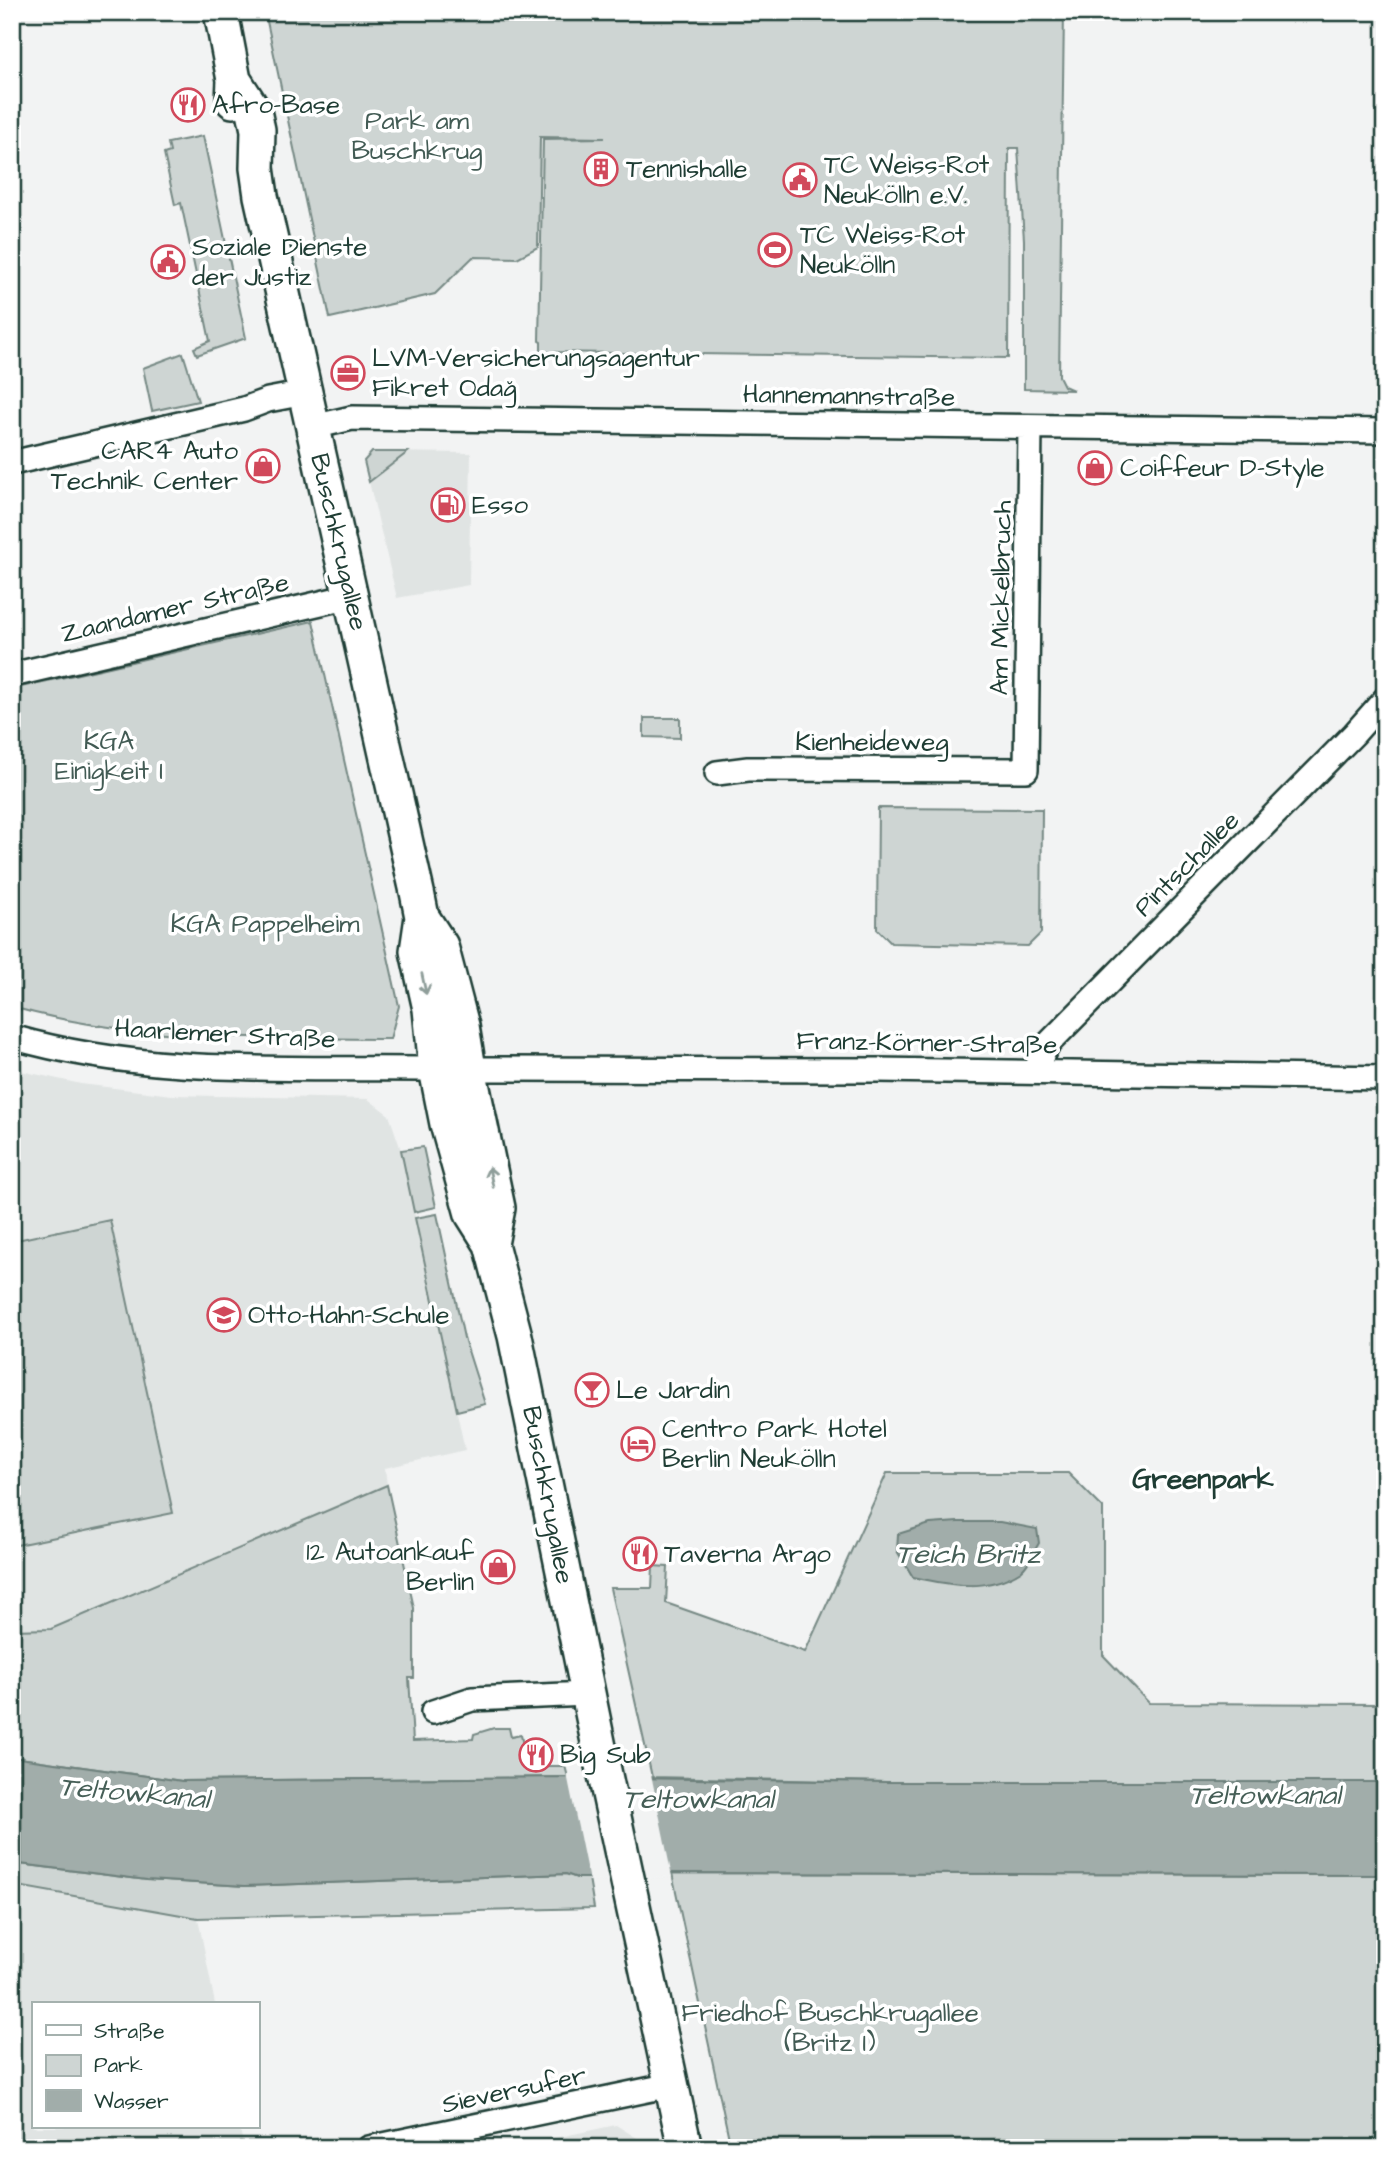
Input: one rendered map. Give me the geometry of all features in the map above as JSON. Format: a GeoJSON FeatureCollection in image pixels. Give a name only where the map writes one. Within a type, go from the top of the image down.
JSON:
{"type":"FeatureCollection","features":[{"type":"Feature","properties":{"kind":"main road","name":"Buschkrugallee"},"geometry":{"type":"LineString","coordinates":[[222,12],[234,80],[232,116],[236,135],[257,168],[422,916],[441,946],[463,1026],[469,1069],[498,1208],[491,1244]]}},
{"type":"Feature","properties":{"kind":"main road","name":"Buschkrugallee"},"geometry":{"type":"LineString","coordinates":[[422,916],[417,951],[430,1009],[436,1069],[447,1125],[472,1214],[491,1244],[521,1360],[671,2085]]}},
{"type":"Feature","properties":{"kind":"main road"},"geometry":{"type":"LineString","coordinates":[[436,1069],[469,1069]]}},
{"type":"Feature","properties":{"kind":"main road"},"geometry":{"type":"LineString","coordinates":[[671,2085],[685,2148]]}},
{"type":"Feature","properties":{"kind":"street"},"geometry":{"type":"LineString","coordinates":[[12,463],[244,410],[268,400],[305,393]]}},
{"type":"Feature","properties":{"kind":"street","name":"Hannemannstraße"},"geometry":{"type":"LineString","coordinates":[[313,426],[352,418],[1385,431]]}},
{"type":"Feature","properties":{"kind":"street","name":"Am Mickelbruch"},"geometry":{"type":"LineString","coordinates":[[1026,770],[1030,427]]}},
{"type":"Feature","properties":{"kind":"street","name":"Zaandamer Straße"},"geometry":{"type":"LineString","coordinates":[[12,675],[351,596]]}},
{"type":"Feature","properties":{"kind":"street","name":"Pintschallee"},"geometry":{"type":"LineString","coordinates":[[1037,1072],[1039,1061],[1048,1044],[1354,734],[1385,699]]}},
{"type":"Feature","properties":{"kind":"street","name":"Kienheideweg"},"geometry":{"type":"LineString","coordinates":[[717,773],[760,769],[1026,770]]}},
{"type":"Feature","properties":{"kind":"street","name":"Haarlemer Straße"},"geometry":{"type":"LineString","coordinates":[[12,1037],[95,1055],[177,1065],[436,1069]]}},
{"type":"Feature","properties":{"kind":"street","name":"Franz-Körner-Straße"},"geometry":{"type":"LineString","coordinates":[[469,1069],[1037,1072],[1385,1078]]}},
{"type":"Feature","properties":{"kind":"street"},"geometry":{"type":"LineString","coordinates":[[433,1712],[472,1699],[588,1694]]}},
{"type":"Feature","properties":{"kind":"street","name":"Sieversufer"},"geometry":{"type":"LineString","coordinates":[[369,2148],[671,2085]]}},
{"type":"Feature","properties":{"kind":"shaded area"},"geometry":{"type":"Polygon","coordinates":[[[372,452],[471,453],[469,585],[397,598],[364,461],[372,452]]]}},
{"type":"Feature","properties":{"kind":"shaded area","name":"Otto-Hahn-Schule"},"geometry":{"type":"Polygon","coordinates":[[[12,1069],[81,1084],[172,1095],[368,1099],[389,1115],[401,1150],[465,1450],[385,1468],[387,1485],[51,1629],[12,1630],[12,1069]]]}},
{"type":"Feature","properties":{"kind":"shaded area"},"geometry":{"type":"Polygon","coordinates":[[[12,1885],[198,1918],[215,2002],[32,2002],[32,2128],[240,2128],[243,2146],[12,2148],[12,1885]]]}},
{"type":"Feature","properties":{"kind":"shaded area"},"geometry":{"type":"Polygon","coordinates":[[[616,2125],[637,2138],[639,2148],[508,2148],[616,2125]]]}},
{"type":"Feature","properties":{"kind":"green space","name":"Park am Buschkrug"},"geometry":{"type":"Polygon","coordinates":[[[265,12],[1064,12],[1059,376],[1064,386],[1073,390],[1024,389],[1024,240],[1018,148],[1009,148],[1008,358],[541,352],[539,341],[543,139],[605,138],[540,137],[538,247],[517,258],[473,257],[435,294],[330,318],[265,12]]]}},
{"type":"Feature","properties":{"kind":"green space"},"geometry":{"type":"Polygon","coordinates":[[[203,136],[246,338],[197,355],[194,348],[210,341],[181,203],[175,205],[164,154],[170,152],[168,143],[203,136]]]}},
{"type":"Feature","properties":{"kind":"green space"},"geometry":{"type":"Polygon","coordinates":[[[183,353],[198,401],[152,411],[143,368],[183,353]]]}},
{"type":"Feature","properties":{"kind":"green space"},"geometry":{"type":"Polygon","coordinates":[[[372,452],[408,452],[369,482],[364,461],[372,452]]]}},
{"type":"Feature","properties":{"kind":"green space"},"geometry":{"type":"Polygon","coordinates":[[[313,621],[399,1006],[390,1039],[247,1037],[152,1032],[58,1018],[12,1007],[12,689],[313,621]]]}},
{"type":"Feature","properties":{"kind":"green space"},"geometry":{"type":"Polygon","coordinates":[[[644,718],[680,718],[680,738],[644,737],[644,718]]]}},
{"type":"Feature","properties":{"kind":"green space"},"geometry":{"type":"Polygon","coordinates":[[[878,808],[1042,809],[1041,933],[1028,946],[891,943],[877,929],[878,808]]]}},
{"type":"Feature","properties":{"kind":"green space"},"geometry":{"type":"Polygon","coordinates":[[[423,1147],[436,1207],[414,1212],[401,1150],[423,1147]]]}},
{"type":"Feature","properties":{"kind":"green space"},"geometry":{"type":"Polygon","coordinates":[[[437,1214],[464,1338],[485,1404],[457,1411],[415,1218],[437,1214]]]}},
{"type":"Feature","properties":{"kind":"green space"},"geometry":{"type":"Polygon","coordinates":[[[110,1220],[173,1513],[12,1546],[12,1241],[110,1220]]]}},
{"type":"Feature","properties":{"kind":"green space"},"geometry":{"type":"Polygon","coordinates":[[[887,1473],[1068,1473],[1103,1508],[1103,1655],[1149,1703],[1385,1704],[1385,1782],[886,1782],[652,1777],[610,1588],[652,1588],[653,1566],[668,1567],[666,1603],[805,1652],[887,1473]]]}},
{"type":"Feature","properties":{"kind":"green space"},"geometry":{"type":"Polygon","coordinates":[[[387,1485],[414,1608],[414,1678],[409,1678],[413,1741],[473,1739],[474,1734],[494,1728],[509,1728],[511,1737],[521,1735],[527,1766],[565,1766],[568,1777],[182,1781],[12,1757],[12,1630],[51,1629],[387,1485]]]}},
{"type":"Feature","properties":{"kind":"green space"},"geometry":{"type":"Polygon","coordinates":[[[12,1863],[147,1880],[245,1886],[566,1874],[589,1878],[594,1908],[198,1918],[12,1885],[12,1863]]]}},
{"type":"Feature","properties":{"kind":"green space","name":"Friedhof Buschkrugallee (Britz I)"},"geometry":{"type":"Polygon","coordinates":[[[672,1873],[1385,1875],[1385,2148],[731,2148],[672,1873]]]}},
{"type":"Feature","properties":{"kind":"water","name":"Teich Britz"},"geometry":{"type":"Polygon","coordinates":[[[1000,1522],[1037,1529],[1039,1543],[1021,1571],[995,1582],[968,1585],[913,1577],[897,1551],[898,1534],[930,1524],[1000,1522]]]}},
{"type":"Feature","properties":{"kind":"water","name":"Teltowkanal"},"geometry":{"type":"Polygon","coordinates":[[[12,1757],[182,1781],[568,1777],[886,1782],[1385,1782],[1385,1875],[672,1873],[577,1878],[566,1874],[245,1886],[147,1880],[12,1863],[12,1757]]]}},
{"type":"Feature","properties":{"kind":"pier"},"geometry":{"type":"Polygon","coordinates":[[[567,1774],[651,1774],[672,1877],[589,1881],[567,1774]]]}},
{"type":"Feature","properties":{"kind":"place","name":"Afro-Base"},"geometry":{"type":"Point","coordinates":[188,105]}},
{"type":"Feature","properties":{"kind":"place","name":"Tennishalle"},"geometry":{"type":"Point","coordinates":[601,169]}},
{"type":"Feature","properties":{"kind":"place","name":"TC Weiss-Rot Neukölln e.V."},"geometry":{"type":"Point","coordinates":[800,180]}},
{"type":"Feature","properties":{"kind":"place","name":"TC Weiss-Rot Neukölln"},"geometry":{"type":"Point","coordinates":[775,250]}},
{"type":"Feature","properties":{"kind":"place","name":"Soziale Dienste der Justiz"},"geometry":{"type":"Point","coordinates":[168,262]}},
{"type":"Feature","properties":{"kind":"place","name":"LVM-Versicherungsagentur Fikret Odağ"},"geometry":{"type":"Point","coordinates":[348,373]}},
{"type":"Feature","properties":{"kind":"place","name":"CAR4 Auto Technik Center"},"geometry":{"type":"Point","coordinates":[263,466]}},
{"type":"Feature","properties":{"kind":"place","name":"Coiffeur D-Style"},"geometry":{"type":"Point","coordinates":[1095,468]}},
{"type":"Feature","properties":{"kind":"place","name":"Esso"},"geometry":{"type":"Point","coordinates":[448,505]}},
{"type":"Feature","properties":{"kind":"place","name":"Otto-Hahn-Schule"},"geometry":{"type":"Point","coordinates":[224,1315]}},
{"type":"Feature","properties":{"kind":"place","name":"Le Jardin"},"geometry":{"type":"Point","coordinates":[592,1390]}},
{"type":"Feature","properties":{"kind":"place","name":"Centro Park Hotel Berlin Neukölln"},"geometry":{"type":"Point","coordinates":[638,1444]}},
{"type":"Feature","properties":{"kind":"place","name":"Taverna Argo"},"geometry":{"type":"Point","coordinates":[640,1554]}},
{"type":"Feature","properties":{"kind":"place","name":"12 Autoankauf Berlin"},"geometry":{"type":"Point","coordinates":[498,1567]}},
{"type":"Feature","properties":{"kind":"place","name":"Big Sub"},"geometry":{"type":"Point","coordinates":[536,1755]}},
{"type":"Feature","properties":{"kind":"district","name":"Greenpark"},"geometry":{"type":"Point","coordinates":[1203,1479]}},
{"type":"Feature","properties":{"kind":"park label","name":"KGA Einigkeit I"},"geometry":{"type":"Point","coordinates":[109,756]}},
{"type":"Feature","properties":{"kind":"park label","name":"KGA Pappelheim"},"geometry":{"type":"Point","coordinates":[265,924]}}]}
